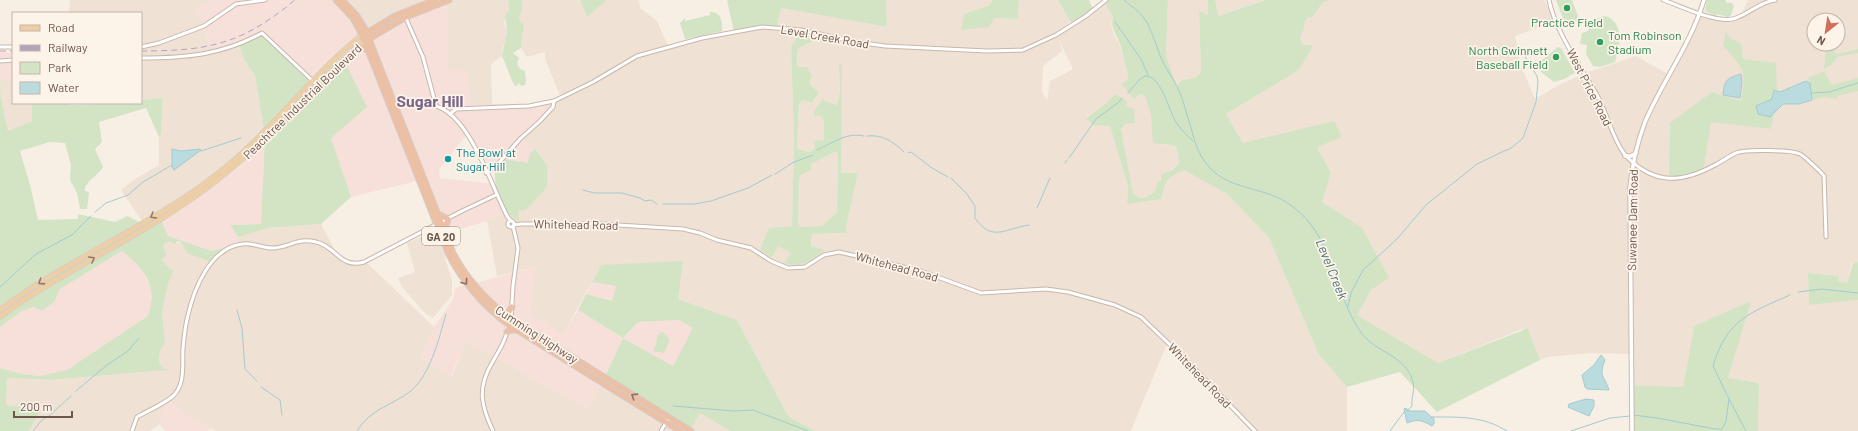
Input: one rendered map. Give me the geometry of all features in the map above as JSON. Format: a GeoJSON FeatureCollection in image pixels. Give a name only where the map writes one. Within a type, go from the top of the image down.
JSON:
{"type":"FeatureCollection","features":[{"type":"Feature","properties":{"kind":"highway","name":"GA 20"},"geometry":{"type":"LineString","coordinates":[[336,0],[353,18],[364,34],[367,40],[368,51]]}},
{"type":"Feature","properties":{"kind":"highway","name":"GA 20"},"geometry":{"type":"LineString","coordinates":[[342,0],[357,16],[362,24],[364,34]]}},
{"type":"Feature","properties":{"kind":"highway","name":"Peachtree Industrial Boulevard"},"geometry":{"type":"LineString","coordinates":[[367,40],[405,15],[435,0]]}},
{"type":"Feature","properties":{"kind":"highway","name":"Peachtree Industrial Boulevard"},"geometry":{"type":"LineString","coordinates":[[364,34],[381,24],[449,0]]}},
{"type":"Feature","properties":{"kind":"highway"},"geometry":{"type":"LineString","coordinates":[[362,24],[368,27],[381,24]]}},
{"type":"Feature","properties":{"kind":"highway","name":"Cumming Highway"},"geometry":{"type":"LineString","coordinates":[[367,40],[436,215],[451,260],[465,283],[487,307],[509,325],[668,420],[691,431]]}},
{"type":"Feature","properties":{"kind":"highway"},"geometry":{"type":"LineString","coordinates":[[354,50],[363,48],[368,51]]}},
{"type":"Feature","properties":{"kind":"highway","name":"Cumming Highway"},"geometry":{"type":"LineString","coordinates":[[368,51],[436,215]]}},
{"type":"Feature","properties":{"kind":"highway"},"geometry":{"type":"LineString","coordinates":[[436,215],[448,219],[442,232],[428,229],[436,215]]}},
{"type":"Feature","properties":{"kind":"highway","name":"Cumming Highway"},"geometry":{"type":"LineString","coordinates":[[442,232],[463,270],[481,293],[503,313],[668,420],[680,431]]}},
{"type":"Feature","properties":{"kind":"highway"},"geometry":{"type":"LineString","coordinates":[[503,313],[508,313],[512,307]]}},
{"type":"Feature","properties":{"kind":"highway"},"geometry":{"type":"LineString","coordinates":[[507,332],[510,330],[518,330]]}},
{"type":"Feature","properties":{"kind":"main road","name":"Suwanee Dam Road"},"geometry":{"type":"LineString","coordinates":[[1632,431],[1630,194],[1633,163],[1646,120],[1689,39],[1704,0]]}},
{"type":"Feature","properties":{"kind":"main road","name":"Peachtree Industrial Boulevard"},"geometry":{"type":"LineString","coordinates":[[0,310],[62,269],[173,204],[215,176],[249,147],[339,53],[364,34]]}},
{"type":"Feature","properties":{"kind":"main road","name":"Peachtree Industrial Boulevard"},"geometry":{"type":"LineString","coordinates":[[0,317],[65,274],[189,201],[218,180],[276,128],[317,85],[354,50],[367,40]]}},
{"type":"Feature","properties":{"kind":"main road"},"geometry":{"type":"LineString","coordinates":[[1625,156],[1631,156],[1636,153]]}},
{"type":"Feature","properties":{"kind":"street"},"geometry":{"type":"LineString","coordinates":[[142,47],[162,42],[204,26],[236,4],[265,0]]}},
{"type":"Feature","properties":{"kind":"street","name":"Level Creek Road"},"geometry":{"type":"LineString","coordinates":[[450,114],[456,109],[524,107],[554,102],[637,56],[717,35],[762,27],[778,27],[886,46],[1017,51],[1030,48],[1056,35],[1086,16],[1106,0]]}},
{"type":"Feature","properties":{"kind":"street","name":"West Price Road"},"geometry":{"type":"LineString","coordinates":[[1549,0],[1557,22],[1606,111],[1618,144],[1625,156],[1633,163],[1650,175],[1676,179],[1696,174],[1716,165],[1738,152],[1775,151],[1800,154],[1824,176],[1826,237]]}},
{"type":"Feature","properties":{"kind":"street"},"geometry":{"type":"LineString","coordinates":[[1663,0],[1716,18],[1734,19],[1763,2],[1775,0]]}},
{"type":"Feature","properties":{"kind":"street"},"geometry":{"type":"LineString","coordinates":[[405,15],[423,56],[436,106],[450,114],[468,135],[515,232],[518,248],[513,286],[511,319],[504,343],[488,370],[483,384],[484,411],[492,431]]}},
{"type":"Feature","properties":{"kind":"street"},"geometry":{"type":"LineString","coordinates":[[142,58],[182,57],[210,54],[226,49],[262,33],[317,85]]}},
{"type":"Feature","properties":{"kind":"street"},"geometry":{"type":"LineString","coordinates":[[0,47],[12,47]]}},
{"type":"Feature","properties":{"kind":"street"},"geometry":{"type":"LineString","coordinates":[[0,60],[12,60]]}},
{"type":"Feature","properties":{"kind":"street"},"geometry":{"type":"LineString","coordinates":[[486,173],[496,166],[515,144],[550,110],[554,102]]}},
{"type":"Feature","properties":{"kind":"street"},"geometry":{"type":"LineString","coordinates":[[132,431],[137,417],[164,402],[178,390],[184,368],[183,349],[188,314],[204,271],[214,259],[220,255],[240,244],[272,248],[299,241],[308,241],[321,243],[344,261],[357,264],[496,195]]}},
{"type":"Feature","properties":{"kind":"street","name":"Whitehead Road"},"geometry":{"type":"LineString","coordinates":[[511,224],[602,224],[683,229],[700,233],[717,240],[751,248],[771,261],[788,268],[805,267],[824,255],[839,252],[921,270],[981,293],[1046,289],[1068,292],[1115,305],[1134,312],[1149,325],[1187,361],[1255,431]]}},
{"type":"Feature","properties":{"kind":"street"},"geometry":{"type":"LineString","coordinates":[[661,431],[668,420]]}},
{"type":"Feature","properties":{"kind":"shaded area"},"geometry":{"type":"Polygon","coordinates":[[[70,0],[214,0],[196,8],[212,51],[238,42],[244,59],[255,76],[265,136],[247,148],[228,166],[144,224],[121,190],[135,179],[159,165],[159,137],[161,134],[163,99],[142,100],[142,12],[69,12],[70,0]]]}},
{"type":"Feature","properties":{"kind":"shaded area"},"geometry":{"type":"Polygon","coordinates":[[[214,0],[338,0],[364,36],[395,13],[429,0],[445,0],[448,9],[448,70],[466,71],[470,104],[533,104],[561,98],[521,139],[535,149],[530,153],[528,163],[499,167],[495,170],[495,173],[467,135],[439,169],[440,178],[495,184],[507,212],[487,221],[441,235],[421,180],[351,197],[312,84],[286,55],[250,39],[212,52],[196,8],[214,0]]]}},
{"type":"Feature","properties":{"kind":"shaded area"},"geometry":{"type":"Polygon","coordinates":[[[338,0],[429,0],[363,36],[338,0]]]}},
{"type":"Feature","properties":{"kind":"shaded area"},"geometry":{"type":"Polygon","coordinates":[[[445,0],[508,0],[509,11],[504,23],[507,32],[502,56],[491,64],[492,104],[470,104],[466,71],[448,71],[448,9],[445,0]]]}},
{"type":"Feature","properties":{"kind":"shaded area"},"geometry":{"type":"Polygon","coordinates":[[[522,0],[580,0],[587,17],[607,0],[639,0],[640,8],[657,21],[668,46],[734,32],[781,8],[887,27],[886,0],[993,0],[989,5],[964,14],[962,30],[994,18],[1018,19],[1019,0],[1058,0],[1070,21],[1059,35],[1105,3],[1113,17],[1111,24],[1114,35],[1119,43],[1128,75],[1127,80],[1121,84],[1134,99],[1142,94],[1145,96],[1149,106],[1156,144],[1172,145],[1177,150],[1179,157],[1179,163],[1158,181],[1157,188],[1152,195],[1139,198],[1133,193],[1121,129],[1125,124],[1126,106],[1115,94],[1104,105],[1086,117],[1092,125],[1110,125],[1128,186],[1127,203],[1162,199],[1164,187],[1172,174],[1184,170],[1227,194],[1269,238],[1319,355],[1347,387],[1347,431],[1250,431],[1168,341],[1131,431],[815,431],[788,416],[737,320],[678,299],[601,265],[563,335],[529,314],[535,267],[497,276],[487,221],[507,212],[509,215],[518,211],[521,139],[561,98],[545,59],[545,52],[527,57],[521,48],[524,24],[522,24],[519,18],[522,10],[522,0]],[[816,38],[791,47],[794,139],[792,226],[769,228],[768,233],[778,245],[791,253],[785,263],[824,250],[811,246],[812,234],[847,233],[846,227],[858,173],[841,173],[840,95],[837,105],[825,101],[821,116],[824,122],[824,140],[810,152],[797,149],[799,103],[805,100],[809,83],[797,67],[797,50],[816,40],[824,43],[824,40],[816,38]],[[1059,40],[1062,51],[1043,66],[1042,92],[1047,101],[1050,81],[1073,69],[1059,40]]]}},
{"type":"Feature","properties":{"kind":"shaded area"},"geometry":{"type":"Polygon","coordinates":[[[1168,0],[1266,0],[1212,18],[1199,12],[1201,72],[1195,78],[1182,80],[1177,86],[1166,56],[1168,0]]]}},
{"type":"Feature","properties":{"kind":"shaded area"},"geometry":{"type":"Polygon","coordinates":[[[1330,0],[1544,0],[1555,21],[1515,36],[1520,63],[1535,99],[1559,85],[1585,73],[1636,56],[1668,74],[1696,23],[1699,9],[1705,13],[1722,18],[1734,18],[1741,15],[1748,0],[1858,0],[1858,262],[1852,263],[1847,283],[1838,281],[1839,276],[1808,273],[1809,305],[1858,300],[1858,431],[1758,431],[1759,383],[1728,378],[1750,302],[1694,326],[1683,387],[1630,385],[1629,354],[1591,353],[1548,357],[1540,360],[1527,327],[1438,363],[1357,315],[1372,289],[1327,205],[1322,202],[1331,173],[1317,147],[1243,143],[1226,114],[1299,70],[1312,45],[1303,45],[1300,37],[1304,28],[1304,23],[1308,17],[1312,18],[1322,3],[1330,0]],[[1723,46],[1743,67],[1745,82],[1741,101],[1712,92],[1711,121],[1770,129],[1742,59],[1723,46]]]}},
{"type":"Feature","properties":{"kind":"shaded area"},"geometry":{"type":"Polygon","coordinates":[[[0,52],[12,53],[12,79],[0,78],[0,52]]]}},
{"type":"Feature","properties":{"kind":"shaded area"},"geometry":{"type":"Polygon","coordinates":[[[0,78],[12,79],[12,104],[32,104],[32,121],[8,131],[1,98],[0,78]]]}},
{"type":"Feature","properties":{"kind":"shaded area"},"geometry":{"type":"Polygon","coordinates":[[[265,136],[261,224],[230,225],[238,237],[231,246],[212,251],[168,236],[162,222],[161,210],[208,179],[247,148],[265,136]]]}},
{"type":"Feature","properties":{"kind":"shaded area"},"geometry":{"type":"Polygon","coordinates":[[[835,152],[838,153],[837,212],[822,226],[798,227],[799,179],[810,164],[835,152]]]}},
{"type":"Feature","properties":{"kind":"shaded area"},"geometry":{"type":"Polygon","coordinates":[[[321,224],[339,258],[353,263],[365,261],[434,327],[421,358],[452,376],[466,341],[587,408],[602,383],[679,431],[216,431],[187,416],[165,398],[160,424],[150,431],[29,431],[41,409],[6,405],[7,378],[51,380],[159,371],[167,369],[163,368],[159,362],[160,352],[165,341],[162,313],[168,284],[174,270],[169,268],[160,260],[166,253],[163,246],[166,242],[182,243],[212,260],[231,246],[238,237],[253,231],[267,228],[321,224]]]}},
{"type":"Feature","properties":{"kind":"shaded area"},"geometry":{"type":"Polygon","coordinates":[[[430,233],[437,235],[452,280],[452,295],[433,318],[426,314],[402,287],[398,278],[415,272],[407,243],[430,233]]]}},
{"type":"Feature","properties":{"kind":"shaded area"},"geometry":{"type":"Polygon","coordinates":[[[122,251],[139,264],[151,288],[151,307],[148,316],[67,370],[40,376],[22,374],[0,368],[0,327],[22,311],[55,301],[60,289],[122,251]]]}},
{"type":"Feature","properties":{"kind":"shaded area"},"geometry":{"type":"Polygon","coordinates":[[[536,267],[529,314],[563,335],[578,310],[623,338],[602,383],[587,408],[466,341],[451,376],[421,358],[434,327],[453,299],[455,288],[536,267]]]}},
{"type":"Feature","properties":{"kind":"shaded area"},"geometry":{"type":"Polygon","coordinates":[[[592,282],[616,286],[612,301],[586,294],[592,282]]]}},
{"type":"Feature","properties":{"kind":"shaded area"},"geometry":{"type":"Polygon","coordinates":[[[679,320],[694,328],[673,366],[623,338],[638,322],[679,320]]]}},
{"type":"Feature","properties":{"kind":"shaded area"},"geometry":{"type":"Polygon","coordinates":[[[164,398],[187,416],[211,427],[208,431],[165,431],[160,424],[164,398]]]}},
{"type":"Feature","properties":{"kind":"shaded area"},"geometry":{"type":"Polygon","coordinates":[[[700,413],[730,431],[690,431],[700,413]]]}},
{"type":"Feature","properties":{"kind":"green space"},"geometry":{"type":"Polygon","coordinates":[[[508,0],[522,0],[522,10],[519,18],[522,24],[524,23],[521,48],[513,53],[519,58],[517,64],[520,69],[525,71],[526,81],[525,85],[522,86],[518,83],[517,86],[515,86],[502,56],[507,32],[505,14],[509,11],[508,0]]]}},
{"type":"Feature","properties":{"kind":"green space"},"geometry":{"type":"Polygon","coordinates":[[[580,0],[607,0],[587,17],[580,0]]]}},
{"type":"Feature","properties":{"kind":"green space"},"geometry":{"type":"Polygon","coordinates":[[[727,0],[886,0],[887,27],[781,8],[776,29],[758,27],[734,32],[727,0]]]}},
{"type":"Feature","properties":{"kind":"green space"},"geometry":{"type":"Polygon","coordinates":[[[993,0],[1019,0],[1018,19],[994,18],[989,27],[961,30],[964,14],[989,5],[993,0]]]}},
{"type":"Feature","properties":{"kind":"green space"},"geometry":{"type":"Polygon","coordinates":[[[1058,0],[1089,0],[1094,12],[1075,25],[1070,21],[1058,0]]]}},
{"type":"Feature","properties":{"kind":"green space"},"geometry":{"type":"Polygon","coordinates":[[[1109,0],[1168,0],[1166,56],[1177,86],[1182,80],[1195,78],[1201,72],[1199,11],[1208,15],[1208,0],[1215,0],[1218,16],[1266,0],[1330,0],[1322,3],[1312,18],[1308,17],[1304,23],[1304,28],[1300,38],[1303,45],[1313,45],[1299,70],[1226,114],[1243,143],[1334,121],[1342,137],[1317,147],[1331,173],[1322,202],[1362,228],[1389,278],[1372,289],[1357,315],[1438,363],[1521,331],[1527,327],[1540,360],[1437,412],[1400,372],[1347,387],[1319,355],[1269,238],[1227,194],[1184,170],[1168,180],[1164,188],[1162,199],[1127,204],[1128,186],[1110,126],[1092,125],[1086,118],[1104,105],[1115,94],[1127,101],[1126,106],[1134,109],[1135,123],[1125,124],[1121,129],[1133,193],[1139,198],[1147,197],[1152,194],[1156,189],[1158,181],[1161,180],[1161,174],[1171,171],[1179,163],[1177,150],[1175,147],[1168,144],[1153,143],[1151,115],[1145,96],[1141,94],[1134,99],[1121,84],[1127,80],[1128,75],[1120,44],[1113,28],[1113,17],[1105,3],[1109,0]]]}},
{"type":"Feature","properties":{"kind":"green space","name":"Practice Field"},"geometry":{"type":"Polygon","coordinates":[[[1556,0],[1572,0],[1578,16],[1577,20],[1565,24],[1556,0]]]}},
{"type":"Feature","properties":{"kind":"green space"},"geometry":{"type":"Polygon","coordinates":[[[1707,0],[1725,0],[1727,3],[1732,3],[1734,6],[1731,15],[1728,17],[1717,14],[1716,16],[1705,11],[1707,0]]]}},
{"type":"Feature","properties":{"kind":"green space"},"geometry":{"type":"Polygon","coordinates":[[[710,12],[717,13],[719,15],[722,21],[722,31],[685,39],[680,23],[685,18],[685,21],[710,15],[710,12]]]}},
{"type":"Feature","properties":{"kind":"green space","name":"Tom Robinson Stadium"},"geometry":{"type":"Polygon","coordinates":[[[1606,16],[1616,24],[1619,30],[1620,36],[1617,56],[1615,62],[1600,67],[1593,66],[1586,54],[1587,45],[1580,44],[1582,33],[1588,31],[1589,27],[1591,27],[1593,22],[1597,19],[1606,16]]]}},
{"type":"Feature","properties":{"kind":"green space"},"geometry":{"type":"Polygon","coordinates":[[[1726,32],[1731,39],[1741,43],[1743,59],[1776,63],[1777,93],[1771,129],[1711,122],[1703,173],[1669,178],[1670,123],[1712,92],[1741,101],[1744,83],[1742,70],[1740,65],[1723,46],[1726,32]]]}},
{"type":"Feature","properties":{"kind":"green space"},"geometry":{"type":"Polygon","coordinates":[[[800,33],[824,40],[824,43],[816,40],[797,50],[797,67],[807,67],[812,76],[809,83],[819,93],[811,103],[805,100],[799,103],[797,149],[810,152],[815,148],[814,141],[824,140],[824,122],[821,116],[814,116],[814,111],[823,99],[837,105],[840,92],[839,64],[842,63],[841,173],[858,173],[846,227],[847,233],[812,234],[811,246],[825,250],[810,260],[797,265],[784,263],[791,253],[778,246],[772,257],[760,250],[769,228],[792,226],[794,139],[791,47],[800,33]],[[835,152],[811,164],[811,170],[802,174],[799,179],[798,227],[822,226],[837,212],[838,153],[835,152]]]}},
{"type":"Feature","properties":{"kind":"green space"},"geometry":{"type":"Polygon","coordinates":[[[262,34],[286,55],[312,83],[324,71],[343,58],[367,107],[331,138],[351,197],[321,224],[267,228],[238,237],[230,225],[261,224],[265,136],[255,76],[244,59],[238,42],[262,34]]]}},
{"type":"Feature","properties":{"kind":"green space","name":"North Gwinnett Baseball Field"},"geometry":{"type":"Polygon","coordinates":[[[1558,47],[1561,48],[1575,73],[1554,82],[1542,73],[1536,65],[1558,47]]]}},
{"type":"Feature","properties":{"kind":"green space"},"geometry":{"type":"Polygon","coordinates":[[[1858,49],[1858,53],[1837,57],[1832,64],[1824,70],[1825,52],[1835,52],[1837,54],[1858,49]]]}},
{"type":"Feature","properties":{"kind":"green space"},"geometry":{"type":"Polygon","coordinates":[[[1824,71],[1832,85],[1858,78],[1858,91],[1837,96],[1838,99],[1824,97],[1812,100],[1811,86],[1808,78],[1824,71]]]}},
{"type":"Feature","properties":{"kind":"green space"},"geometry":{"type":"Polygon","coordinates":[[[0,80],[1,98],[8,131],[32,121],[32,104],[142,104],[142,100],[163,98],[161,134],[159,137],[146,108],[99,122],[102,142],[95,149],[103,167],[86,185],[85,191],[89,192],[87,209],[80,209],[77,193],[70,180],[71,165],[65,143],[50,142],[20,151],[38,220],[78,219],[78,214],[115,222],[127,216],[144,224],[161,210],[162,222],[168,236],[212,251],[231,246],[211,262],[187,253],[182,243],[178,241],[174,244],[171,242],[166,242],[163,246],[166,253],[165,257],[161,260],[169,268],[174,270],[168,284],[162,313],[165,341],[160,352],[159,362],[163,368],[168,370],[51,380],[7,378],[6,405],[41,409],[29,431],[0,431],[0,368],[22,374],[40,376],[67,370],[148,316],[151,305],[151,296],[147,279],[137,265],[122,251],[60,289],[55,301],[42,311],[34,307],[22,311],[0,327],[0,80]]]}},
{"type":"Feature","properties":{"kind":"green space"},"geometry":{"type":"Polygon","coordinates":[[[535,149],[547,165],[547,187],[526,210],[518,211],[519,221],[508,214],[499,199],[495,182],[495,170],[504,159],[528,163],[530,153],[535,149]]]}},
{"type":"Feature","properties":{"kind":"green space"},"geometry":{"type":"Polygon","coordinates":[[[683,261],[678,299],[737,320],[788,416],[815,431],[730,431],[700,413],[690,431],[679,431],[602,383],[623,338],[578,310],[586,294],[612,301],[616,286],[592,282],[601,265],[683,261]],[[679,320],[638,322],[623,338],[673,366],[693,328],[679,320]]]}},
{"type":"Feature","properties":{"kind":"green space"},"geometry":{"type":"Polygon","coordinates":[[[1858,262],[1858,300],[1809,305],[1808,273],[1839,276],[1838,281],[1847,283],[1853,263],[1858,262]]]}},
{"type":"Feature","properties":{"kind":"green space"},"geometry":{"type":"Polygon","coordinates":[[[1751,301],[1728,378],[1759,383],[1758,431],[1631,431],[1630,385],[1683,387],[1694,326],[1751,301]]]}},
{"type":"Feature","properties":{"kind":"green space"},"geometry":{"type":"Polygon","coordinates":[[[662,332],[670,340],[664,353],[653,351],[656,345],[657,336],[662,332]]]}},
{"type":"Feature","properties":{"kind":"water"},"geometry":{"type":"Polygon","coordinates":[[[1741,74],[1742,82],[1740,98],[1723,95],[1724,86],[1727,80],[1741,74]]]}},
{"type":"Feature","properties":{"kind":"water"},"geometry":{"type":"Polygon","coordinates":[[[1806,81],[1810,83],[1812,100],[1799,104],[1783,104],[1770,117],[1758,114],[1756,106],[1772,99],[1774,90],[1780,92],[1806,81]]]}},
{"type":"Feature","properties":{"kind":"water"},"geometry":{"type":"Polygon","coordinates":[[[172,149],[181,151],[201,150],[174,170],[172,167],[172,149]]]}},
{"type":"Feature","properties":{"kind":"water"},"geometry":{"type":"Polygon","coordinates":[[[1601,355],[1605,360],[1602,373],[1609,390],[1587,389],[1585,387],[1582,375],[1594,365],[1601,355]]]}},
{"type":"Feature","properties":{"kind":"water"},"geometry":{"type":"Polygon","coordinates":[[[1586,399],[1594,400],[1594,406],[1589,416],[1568,407],[1569,404],[1586,399]]]}},
{"type":"Feature","properties":{"kind":"water"},"geometry":{"type":"Polygon","coordinates":[[[1405,408],[1410,411],[1425,411],[1434,419],[1434,424],[1432,426],[1422,421],[1407,423],[1405,408]]]}},
{"type":"Feature","properties":{"kind":"waterway","name":"Level Creek"},"geometry":{"type":"LineString","coordinates":[[1124,0],[1142,15],[1147,22],[1163,63],[1180,93],[1196,145],[1205,162],[1214,172],[1224,179],[1235,184],[1270,194],[1292,206],[1306,219],[1317,234],[1325,249],[1351,315],[1360,331],[1373,344],[1397,359],[1404,365],[1409,373],[1414,388],[1412,406],[1407,411]]}},
{"type":"Feature","properties":{"kind":"waterway"},"geometry":{"type":"LineString","coordinates":[[1115,22],[1141,59],[1148,75]]}},
{"type":"Feature","properties":{"kind":"waterway"},"geometry":{"type":"LineString","coordinates":[[1348,307],[1351,293],[1363,270],[1397,239],[1426,205],[1477,164],[1510,149],[1523,138],[1536,102],[1538,82],[1537,76],[1521,50]]}},
{"type":"Feature","properties":{"kind":"waterway"},"geometry":{"type":"LineString","coordinates":[[1128,93],[1139,80],[1145,76],[1151,77],[1164,94],[1173,117],[1178,125],[1193,141]]}},
{"type":"Feature","properties":{"kind":"waterway"},"geometry":{"type":"LineString","coordinates":[[1812,93],[1829,92],[1858,83]]}},
{"type":"Feature","properties":{"kind":"waterway"},"geometry":{"type":"LineString","coordinates":[[1069,158],[1096,119],[1119,102],[1122,98]]}},
{"type":"Feature","properties":{"kind":"waterway"},"geometry":{"type":"LineString","coordinates":[[817,150],[845,137],[857,135],[864,136]]}},
{"type":"Feature","properties":{"kind":"waterway"},"geometry":{"type":"LineString","coordinates":[[867,136],[878,136],[883,138],[896,145],[904,152]]}},
{"type":"Feature","properties":{"kind":"waterway"},"geometry":{"type":"LineString","coordinates":[[201,151],[241,138]]}},
{"type":"Feature","properties":{"kind":"waterway"},"geometry":{"type":"LineString","coordinates":[[908,153],[911,152],[932,168],[948,177]]}},
{"type":"Feature","properties":{"kind":"waterway"},"geometry":{"type":"LineString","coordinates":[[775,174],[794,162],[813,155]]}},
{"type":"Feature","properties":{"kind":"waterway"},"geometry":{"type":"LineString","coordinates":[[95,212],[106,203],[128,195],[143,182],[172,165]]}},
{"type":"Feature","properties":{"kind":"waterway"},"geometry":{"type":"LineString","coordinates":[[663,204],[695,204],[711,201],[748,188],[772,175]]}},
{"type":"Feature","properties":{"kind":"waterway"},"geometry":{"type":"LineString","coordinates":[[951,178],[967,194],[975,206],[975,218],[981,226],[987,230],[1000,232],[1029,225]]}},
{"type":"Feature","properties":{"kind":"waterway"},"geometry":{"type":"LineString","coordinates":[[1037,208],[1050,178]]}},
{"type":"Feature","properties":{"kind":"waterway"},"geometry":{"type":"LineString","coordinates":[[583,190],[594,193],[622,193],[645,201],[651,200],[657,204]]}},
{"type":"Feature","properties":{"kind":"waterway"},"geometry":{"type":"LineString","coordinates":[[0,287],[36,254],[72,235],[91,216]]}},
{"type":"Feature","properties":{"kind":"waterway","name":"Level Creek"},"geometry":{"type":"LineString","coordinates":[[1798,292],[1821,289],[1858,293]]}},
{"type":"Feature","properties":{"kind":"waterway","name":"Level Creek"},"geometry":{"type":"LineString","coordinates":[[1633,415],[1722,429],[1726,421],[1729,399],[1713,366],[1725,338],[1733,328],[1752,313],[1790,295]]}},
{"type":"Feature","properties":{"kind":"waterway"},"geometry":{"type":"LineString","coordinates":[[237,310],[242,328],[245,369],[257,381]]}},
{"type":"Feature","properties":{"kind":"waterway"},"geometry":{"type":"LineString","coordinates":[[357,431],[374,413],[401,398],[416,386],[428,368],[433,357],[446,314]]}},
{"type":"Feature","properties":{"kind":"waterway"},"geometry":{"type":"LineString","coordinates":[[76,391],[107,365],[128,351],[139,338]]}},
{"type":"Feature","properties":{"kind":"waterway"},"geometry":{"type":"LineString","coordinates":[[261,387],[280,400],[282,415]]}},
{"type":"Feature","properties":{"kind":"waterway"},"geometry":{"type":"LineString","coordinates":[[33,431],[42,420],[49,416],[71,396]]}},
{"type":"Feature","properties":{"kind":"waterway"},"geometry":{"type":"LineString","coordinates":[[1729,399],[1746,431]]}},
{"type":"Feature","properties":{"kind":"waterway"},"geometry":{"type":"LineString","coordinates":[[673,406],[734,411],[753,410],[808,431]]}},
{"type":"Feature","properties":{"kind":"waterway"},"geometry":{"type":"LineString","coordinates":[[1390,431],[1404,412]]}},
{"type":"Feature","properties":{"kind":"waterway","name":"Level Creek"},"geometry":{"type":"LineString","coordinates":[[1571,431],[1610,418],[1630,416]]}},
{"type":"Feature","properties":{"kind":"waterway","name":"Level Creek"},"geometry":{"type":"LineString","coordinates":[[1432,417],[1471,418],[1489,422],[1507,431]]}},
{"type":"Feature","properties":{"kind":"railway"},"geometry":{"type":"LineString","coordinates":[[142,51],[186,49],[224,42],[258,27],[295,0]]}},
{"type":"Feature","properties":{"kind":"railway"},"geometry":{"type":"LineString","coordinates":[[0,51],[12,51]]}},
{"type":"Feature","properties":{"kind":"place","name":"Practice Field"},"geometry":{"type":"Point","coordinates":[1567,8]}},
{"type":"Feature","properties":{"kind":"place","name":"Tom Robinson Stadium"},"geometry":{"type":"Point","coordinates":[1600,42]}},
{"type":"Feature","properties":{"kind":"place","name":"North Gwinnett Baseball Field"},"geometry":{"type":"Point","coordinates":[1556,57]}},
{"type":"Feature","properties":{"kind":"place","name":"The Bowl at Sugar Hill"},"geometry":{"type":"Point","coordinates":[448,159]}},
{"type":"Feature","properties":{"kind":"district","name":"Sugar Hill"},"geometry":{"type":"Point","coordinates":[430,100]}}]}
